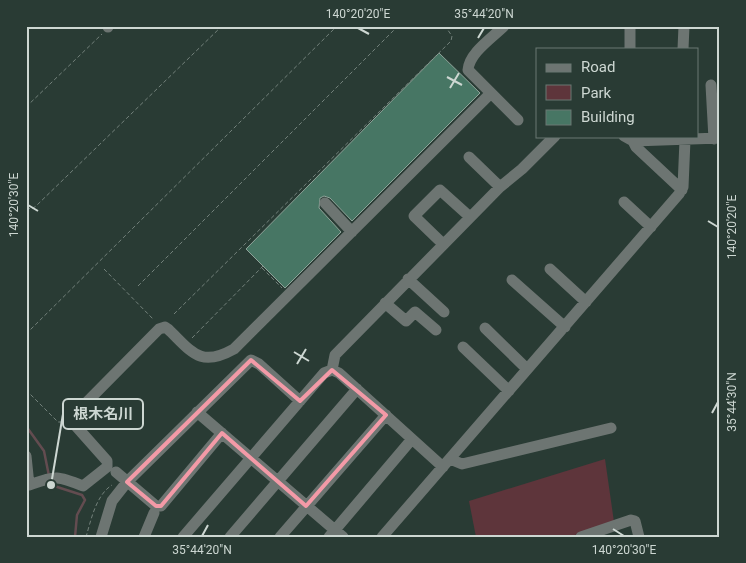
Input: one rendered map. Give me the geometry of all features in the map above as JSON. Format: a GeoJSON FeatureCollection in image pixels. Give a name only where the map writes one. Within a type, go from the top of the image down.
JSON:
{"type":"FeatureCollection","features":[{"type":"Feature","properties":{"kind":"street"},"geometry":{"type":"LineString","coordinates":[[504,26],[468,63],[468,70],[518,120]]}},
{"type":"Feature","properties":{"kind":"street"},"geometry":{"type":"LineString","coordinates":[[630,26],[630,48]]}},
{"type":"Feature","properties":{"kind":"street"},"geometry":{"type":"LineString","coordinates":[[683,48],[684,26]]}},
{"type":"Feature","properties":{"kind":"street"},"geometry":{"type":"LineString","coordinates":[[629,138],[685,140],[717,138],[712,85]]}},
{"type":"Feature","properties":{"kind":"street"},"geometry":{"type":"LineString","coordinates":[[26,456],[29,486],[50,478],[60,477],[83,486],[107,467],[107,461],[75,425],[73,419],[75,414],[162,327],[168,329],[200,358],[211,358],[226,353],[238,346],[490,94]]}},
{"type":"Feature","properties":{"kind":"street"},"geometry":{"type":"LineString","coordinates":[[332,370],[335,355],[501,185],[522,169],[553,138]]}},
{"type":"Feature","properties":{"kind":"street"},"geometry":{"type":"LineString","coordinates":[[629,138],[636,147],[682,190]]}},
{"type":"Feature","properties":{"kind":"street"},"geometry":{"type":"LineString","coordinates":[[383,537],[682,190],[685,140]]}},
{"type":"Feature","properties":{"kind":"street"},"geometry":{"type":"LineString","coordinates":[[469,157],[501,185]]}},
{"type":"Feature","properties":{"kind":"street"},"geometry":{"type":"LineString","coordinates":[[443,244],[414,216],[440,190],[470,217]]}},
{"type":"Feature","properties":{"kind":"street"},"geometry":{"type":"LineString","coordinates":[[624,202],[651,227]]}},
{"type":"Feature","properties":{"kind":"street"},"geometry":{"type":"LineString","coordinates":[[325,203],[352,232]]}},
{"type":"Feature","properties":{"kind":"street"},"geometry":{"type":"LineString","coordinates":[[550,269],[586,302]]}},
{"type":"Feature","properties":{"kind":"street"},"geometry":{"type":"LineString","coordinates":[[408,279],[444,312]]}},
{"type":"Feature","properties":{"kind":"street"},"geometry":{"type":"LineString","coordinates":[[512,280],[565,327]]}},
{"type":"Feature","properties":{"kind":"street"},"geometry":{"type":"LineString","coordinates":[[386,303],[406,320],[415,312],[436,330]]}},
{"type":"Feature","properties":{"kind":"street"},"geometry":{"type":"LineString","coordinates":[[485,328],[527,370]]}},
{"type":"Feature","properties":{"kind":"street"},"geometry":{"type":"LineString","coordinates":[[463,347],[509,391]]}},
{"type":"Feature","properties":{"kind":"street"},"geometry":{"type":"LineString","coordinates":[[101,537],[112,501],[127,482],[252,360],[259,364],[300,401]]}},
{"type":"Feature","properties":{"kind":"street"},"geometry":{"type":"LineString","coordinates":[[182,537],[324,373],[332,370],[339,373],[412,439],[446,463],[462,464],[610,428]]}},
{"type":"Feature","properties":{"kind":"street"},"geometry":{"type":"LineString","coordinates":[[230,537],[357,390]]}},
{"type":"Feature","properties":{"kind":"street"},"geometry":{"type":"LineString","coordinates":[[197,412],[336,534],[412,439]]}},
{"type":"Feature","properties":{"kind":"street"},"geometry":{"type":"LineString","coordinates":[[280,537],[386,415]]}},
{"type":"Feature","properties":{"kind":"street"},"geometry":{"type":"LineString","coordinates":[[116,472],[156,506],[161,506],[222,433]]}},
{"type":"Feature","properties":{"kind":"street"},"geometry":{"type":"LineString","coordinates":[[144,537],[154,513]]}},
{"type":"Feature","properties":{"kind":"street"},"geometry":{"type":"LineString","coordinates":[[581,537],[631,520],[636,520],[639,537]]}},
{"type":"Feature","properties":{"kind":"path"},"geometry":{"type":"LineString","coordinates":[[26,29],[29,26]]}},
{"type":"Feature","properties":{"kind":"path"},"geometry":{"type":"LineString","coordinates":[[26,208],[32,209],[36,206],[222,26]]}},
{"type":"Feature","properties":{"kind":"path"},"geometry":{"type":"LineString","coordinates":[[26,334],[337,26]]}},
{"type":"Feature","properties":{"kind":"path"},"geometry":{"type":"LineString","coordinates":[[138,286],[398,26]]}},
{"type":"Feature","properties":{"kind":"path"},"geometry":{"type":"LineString","coordinates":[[174,314],[451,41],[452,36],[445,26]]}},
{"type":"Feature","properties":{"kind":"path"},"geometry":{"type":"LineString","coordinates":[[26,106],[106,29]]}},
{"type":"Feature","properties":{"kind":"path"},"geometry":{"type":"LineString","coordinates":[[185,345],[262,266],[289,295]]}},
{"type":"Feature","properties":{"kind":"path"},"geometry":{"type":"LineString","coordinates":[[104,269],[162,327]]}},
{"type":"Feature","properties":{"kind":"path"},"geometry":{"type":"LineString","coordinates":[[26,390],[58,422],[73,419]]}},
{"type":"Feature","properties":{"kind":"highlighted area"},"geometry":{"type":"Polygon","coordinates":[[[251,360],[300,401],[332,370],[386,415],[306,506],[222,433],[161,506],[156,506],[127,482],[251,360]]]}},
{"type":"Feature","properties":{"kind":"green space"},"geometry":{"type":"Polygon","coordinates":[[[605,459],[614,522],[569,537],[476,537],[469,501],[605,459]]]}},
{"type":"Feature","properties":{"kind":"building"},"geometry":{"type":"Polygon","coordinates":[[[439,53],[480,93],[352,221],[330,198],[324,196],[320,198],[319,208],[341,232],[285,288],[246,249],[439,53]]]}},
{"type":"Feature","properties":{"kind":"waterway"},"geometry":{"type":"LineString","coordinates":[[26,426],[44,451],[49,476]]}},
{"type":"Feature","properties":{"kind":"waterway"},"geometry":{"type":"LineString","coordinates":[[50,481],[51,485],[82,495],[85,500],[77,515],[75,537]]}},
{"type":"Feature","properties":{"kind":"place","name":"根木名川"},"geometry":{"type":"Point","coordinates":[51,485]}}]}
